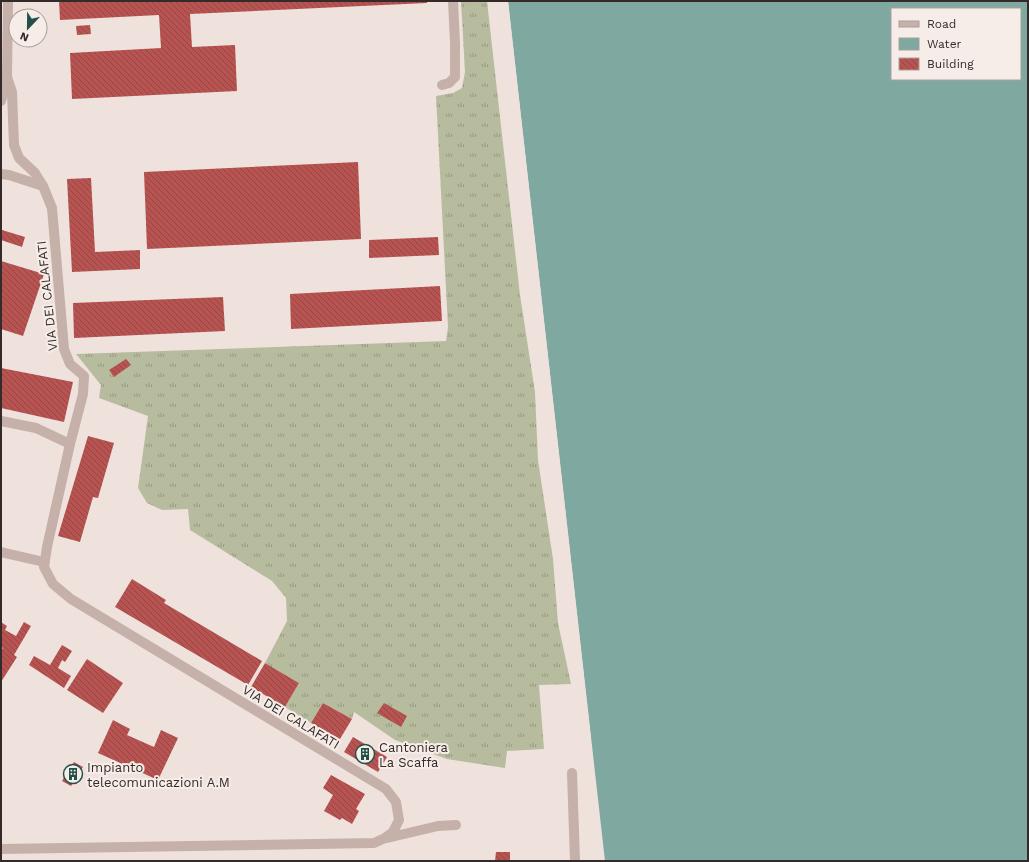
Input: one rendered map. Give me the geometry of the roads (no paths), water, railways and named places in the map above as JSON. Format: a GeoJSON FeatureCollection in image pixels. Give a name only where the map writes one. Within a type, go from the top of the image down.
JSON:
{"type":"FeatureCollection","features":[{"type":"Feature","properties":{"kind":"street","name":"VIA DEI CALAFATI"},"geometry":{"type":"LineString","coordinates":[[1,101],[7,77],[8,1]]}},
{"type":"Feature","properties":{"kind":"street"},"geometry":{"type":"LineString","coordinates":[[442,85],[449,83],[455,78],[453,1]]}},
{"type":"Feature","properties":{"kind":"street","name":"VIA DEI CALAFATI"},"geometry":{"type":"LineString","coordinates":[[7,77],[12,92],[14,145],[19,158],[36,173],[52,208],[64,350],[70,364],[84,376],[83,394],[46,547],[44,567],[53,584],[71,599],[386,789],[396,802],[399,820],[393,832],[385,838]]}},
{"type":"Feature","properties":{"kind":"street"},"geometry":{"type":"LineString","coordinates":[[1,174],[9,175],[43,186]]}},
{"type":"Feature","properties":{"kind":"street"},"geometry":{"type":"LineString","coordinates":[[1,421],[36,428],[70,444]]}},
{"type":"Feature","properties":{"kind":"street"},"geometry":{"type":"LineString","coordinates":[[1,552],[44,562]]}},
{"type":"Feature","properties":{"kind":"street"},"geometry":{"type":"LineString","coordinates":[[572,773],[575,861]]}},
{"type":"Feature","properties":{"kind":"street"},"geometry":{"type":"LineString","coordinates":[[1,849],[374,843],[385,838],[438,826],[456,825]]}},
{"type":"Feature","properties":{"kind":"water"},"geometry":{"type":"Polygon","coordinates":[[[508,1],[1028,1],[1028,861],[605,861],[508,1]]]}},
{"type":"Feature","properties":{"kind":"place","name":"Cantoniera La Scaffa"},"geometry":{"type":"Point","coordinates":[365,754]}},
{"type":"Feature","properties":{"kind":"place","name":"Impianto telecomunicazioni A.M"},"geometry":{"type":"Point","coordinates":[73,774]}}]}
